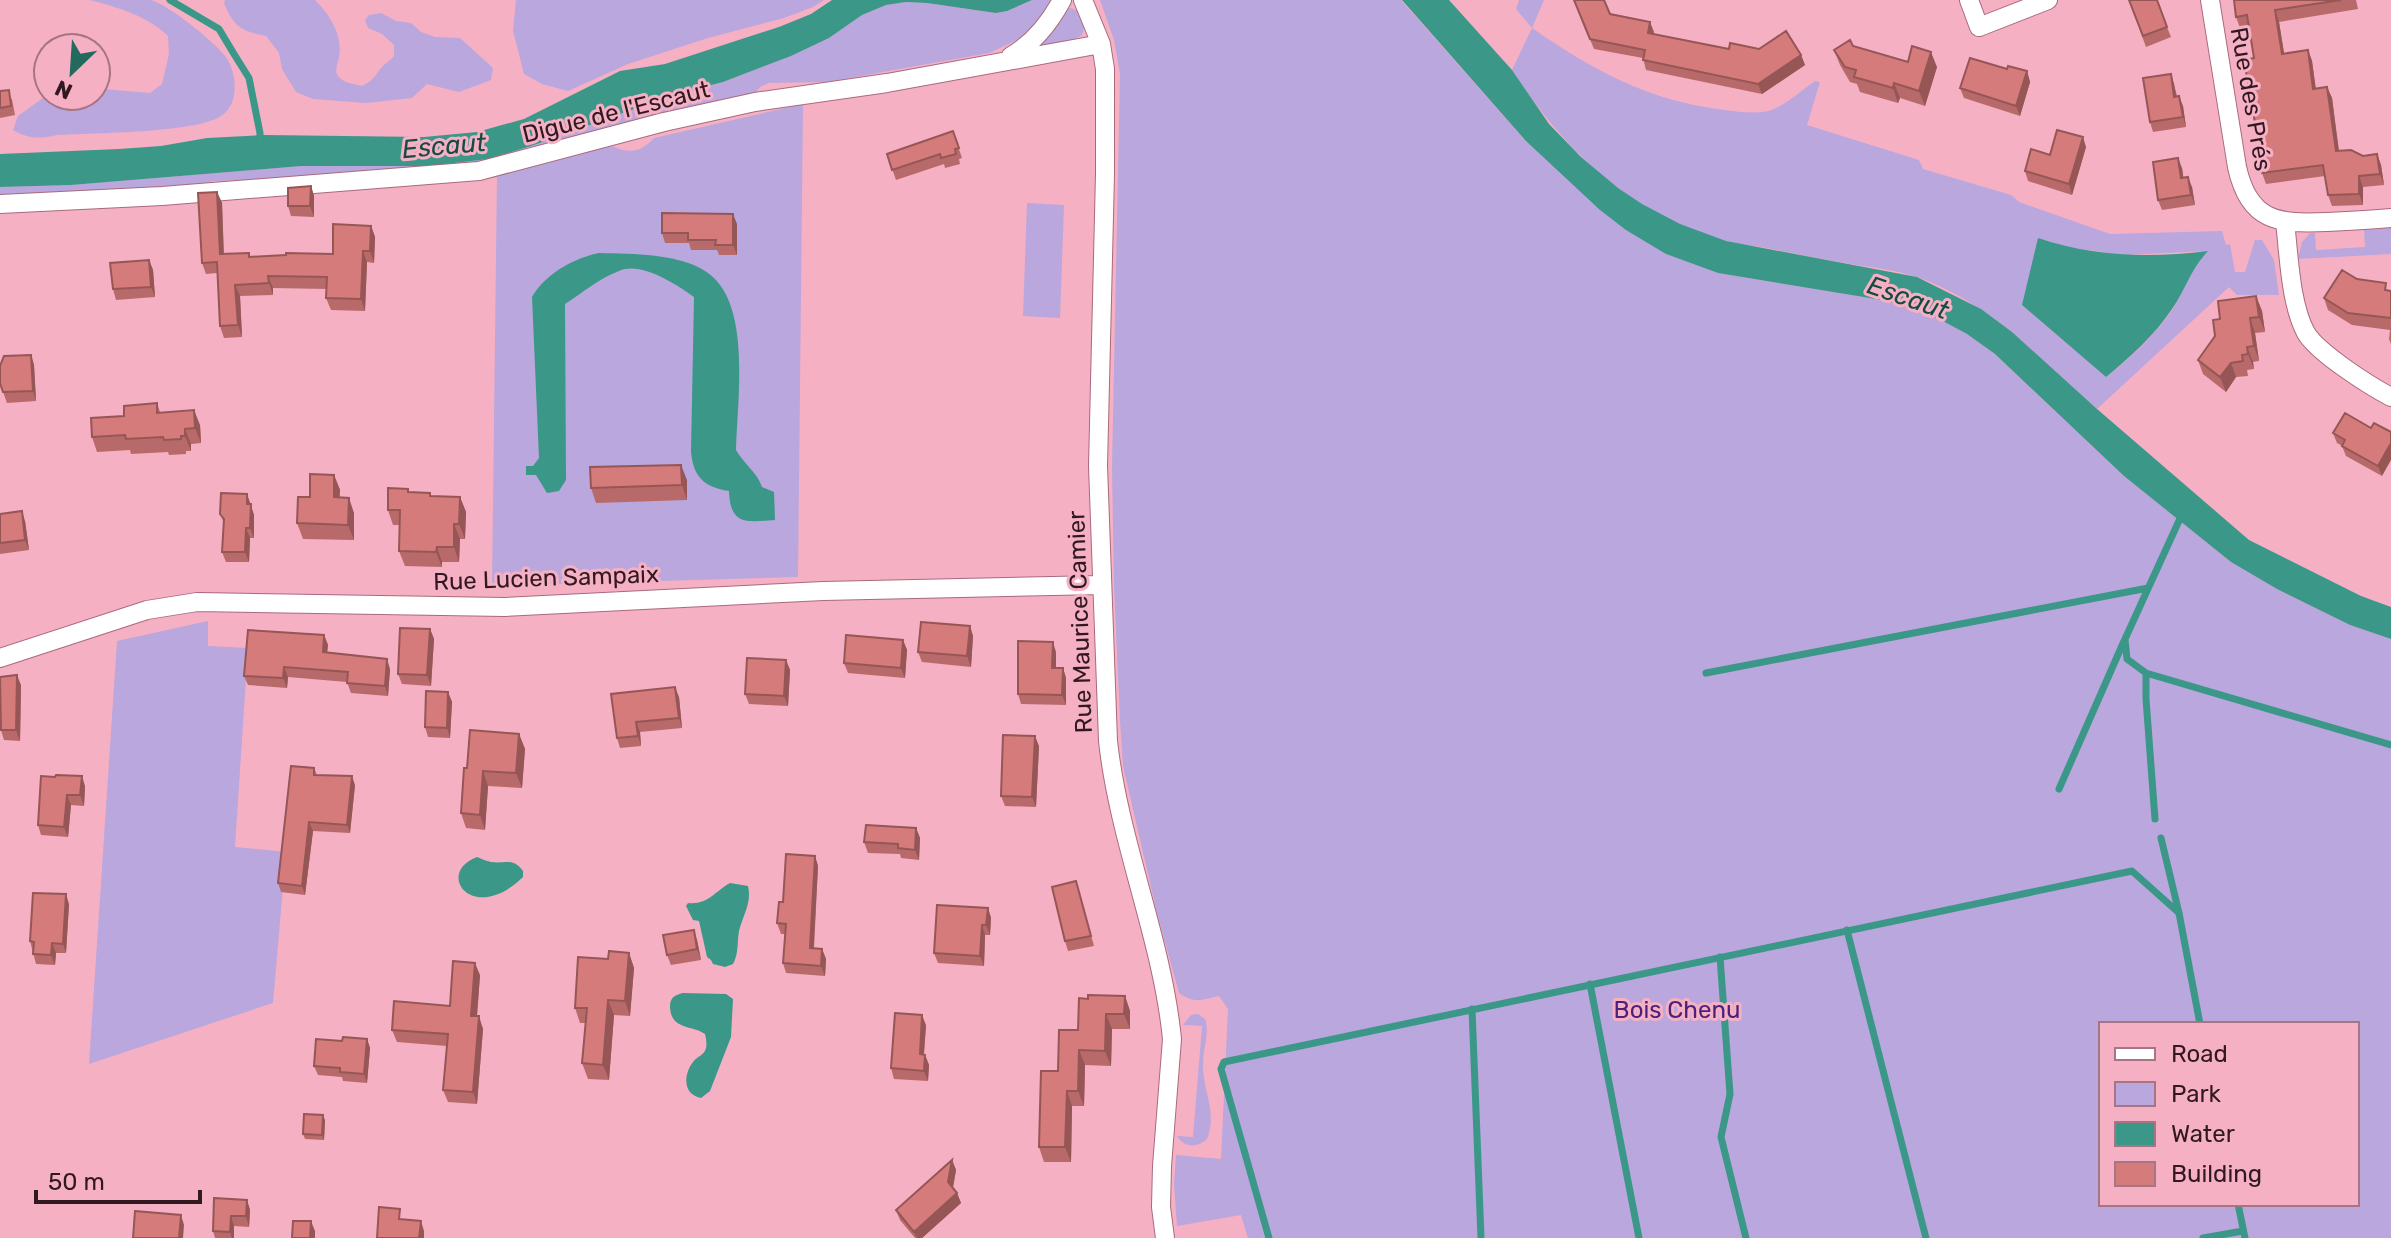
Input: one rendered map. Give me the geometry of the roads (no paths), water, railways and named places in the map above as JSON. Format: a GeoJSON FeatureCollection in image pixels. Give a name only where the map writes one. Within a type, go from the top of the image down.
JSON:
{"type":"FeatureCollection","features":[{"type":"Feature","properties":{"kind":"street","name":"Digue de l'Escaut"},"geometry":{"type":"LineString","coordinates":[[1003,61],[1038,36],[1062,0]]}},
{"type":"Feature","properties":{"kind":"street","name":"Rue Maurice Camier"},"geometry":{"type":"LineString","coordinates":[[1083,0],[1101,44],[1105,69],[1098,466],[1108,741],[1111,766],[1162,978],[1171,1029],[1162,1166],[1161,1207],[1165,1238]]}},
{"type":"Feature","properties":{"kind":"street"},"geometry":{"type":"LineString","coordinates":[[1969,0],[1979,27],[2020,5],[2048,0]]}},
{"type":"Feature","properties":{"kind":"street","name":"Rue des Prés"},"geometry":{"type":"LineString","coordinates":[[2210,0],[2243,191],[2256,208],[2285,222]]}},
{"type":"Feature","properties":{"kind":"street","name":"Digue de l'Escaut"},"geometry":{"type":"LineString","coordinates":[[0,204],[162,196],[479,171],[664,122],[755,102],[887,83],[1101,44]]}},
{"type":"Feature","properties":{"kind":"street"},"geometry":{"type":"LineString","coordinates":[[2391,218],[2285,222],[2297,310],[2307,335],[2337,361],[2391,397]]}},
{"type":"Feature","properties":{"kind":"street","name":"Rue Lucien Sampaix"},"geometry":{"type":"LineString","coordinates":[[0,658],[147,610],[197,602],[505,607],[823,591],[1101,585]]}},
{"type":"Feature","properties":{"kind":"water","name":"Escaut"},"geometry":{"type":"Polygon","coordinates":[[[832,0],[1032,0],[996,13],[927,3],[886,5],[862,15],[829,38],[791,56],[723,82],[676,94],[488,159],[429,166],[301,166],[71,185],[0,187],[0,154],[161,146],[207,138],[264,135],[424,137],[477,132],[524,119],[620,71],[665,64],[779,27],[811,14],[832,0]]]}},
{"type":"Feature","properties":{"kind":"water","name":"Escaut"},"geometry":{"type":"Polygon","coordinates":[[[1402,0],[1449,0],[1512,70],[1549,124],[1581,157],[1642,204],[1680,224],[1726,241],[1917,277],[1981,309],[2012,332],[2249,540],[2361,596],[2391,607],[2391,639],[2350,625],[2231,562],[2124,476],[1995,354],[1939,319],[1882,300],[1718,273],[1666,254],[1626,230],[1526,141],[1402,0]]]}},
{"type":"Feature","properties":{"kind":"water"},"geometry":{"type":"Polygon","coordinates":[[[2038,238],[2080,249],[2122,254],[2165,255],[2208,251],[2157,328],[2106,377],[2022,305],[2038,238]]]}},
{"type":"Feature","properties":{"kind":"water"},"geometry":{"type":"Polygon","coordinates":[[[599,253],[670,258],[697,266],[722,287],[731,307],[739,355],[736,450],[762,487],[774,492],[775,520],[742,519],[733,511],[729,491],[713,487],[697,474],[691,451],[694,297],[658,276],[638,269],[612,274],[565,304],[566,480],[559,491],[547,493],[536,475],[526,475],[526,466],[533,466],[539,458],[532,297],[544,281],[561,268],[599,253]]]}},
{"type":"Feature","properties":{"kind":"water"},"geometry":{"type":"Polygon","coordinates":[[[477,857],[491,862],[516,864],[523,871],[523,877],[505,891],[489,897],[475,896],[465,891],[459,883],[459,874],[465,864],[477,857]]]}},
{"type":"Feature","properties":{"kind":"water"},"geometry":{"type":"Polygon","coordinates":[[[730,883],[748,886],[749,898],[739,931],[735,960],[725,967],[713,964],[707,957],[699,921],[693,920],[686,906],[706,900],[730,883]]]}},
{"type":"Feature","properties":{"kind":"water"},"geometry":{"type":"Polygon","coordinates":[[[683,993],[726,994],[733,999],[731,1037],[710,1091],[701,1098],[688,1089],[686,1078],[693,1062],[705,1051],[705,1034],[683,1026],[671,1014],[672,999],[683,993]]]}},
{"type":"Feature","properties":{"kind":"waterway"},"geometry":{"type":"LineString","coordinates":[[170,0],[219,29],[249,78],[260,144]]}},
{"type":"Feature","properties":{"kind":"waterway"},"geometry":{"type":"LineString","coordinates":[[2155,819],[2146,673],[2127,659],[2125,639],[2183,512]]}},
{"type":"Feature","properties":{"kind":"waterway"},"geometry":{"type":"LineString","coordinates":[[1706,673],[2148,588]]}},
{"type":"Feature","properties":{"kind":"waterway"},"geometry":{"type":"LineString","coordinates":[[2059,789],[2124,641]]}},
{"type":"Feature","properties":{"kind":"waterway"},"geometry":{"type":"LineString","coordinates":[[2146,673],[2391,745]]}},
{"type":"Feature","properties":{"kind":"waterway"},"geometry":{"type":"LineString","coordinates":[[2161,838],[2200,1022]]}},
{"type":"Feature","properties":{"kind":"waterway"},"geometry":{"type":"LineString","coordinates":[[1269,1238],[1221,1069],[1224,1062],[2132,871],[2179,913]]}},
{"type":"Feature","properties":{"kind":"waterway"},"geometry":{"type":"LineString","coordinates":[[1847,930],[1926,1238]]}},
{"type":"Feature","properties":{"kind":"waterway"},"geometry":{"type":"LineString","coordinates":[[1720,957],[1730,1094],[1721,1137],[1746,1238]]}},
{"type":"Feature","properties":{"kind":"waterway"},"geometry":{"type":"LineString","coordinates":[[1590,984],[1639,1238]]}},
{"type":"Feature","properties":{"kind":"waterway"},"geometry":{"type":"LineString","coordinates":[[1472,1009],[1481,1238]]}},
{"type":"Feature","properties":{"kind":"waterway"},"geometry":{"type":"LineString","coordinates":[[2238,1206],[2245,1238]]}},
{"type":"Feature","properties":{"kind":"waterway"},"geometry":{"type":"LineString","coordinates":[[2203,1238],[2243,1231]]}},
{"type":"Feature","properties":{"kind":"park label","name":"Bois Chenu"},"geometry":{"type":"Point","coordinates":[1677,1010]}}]}
